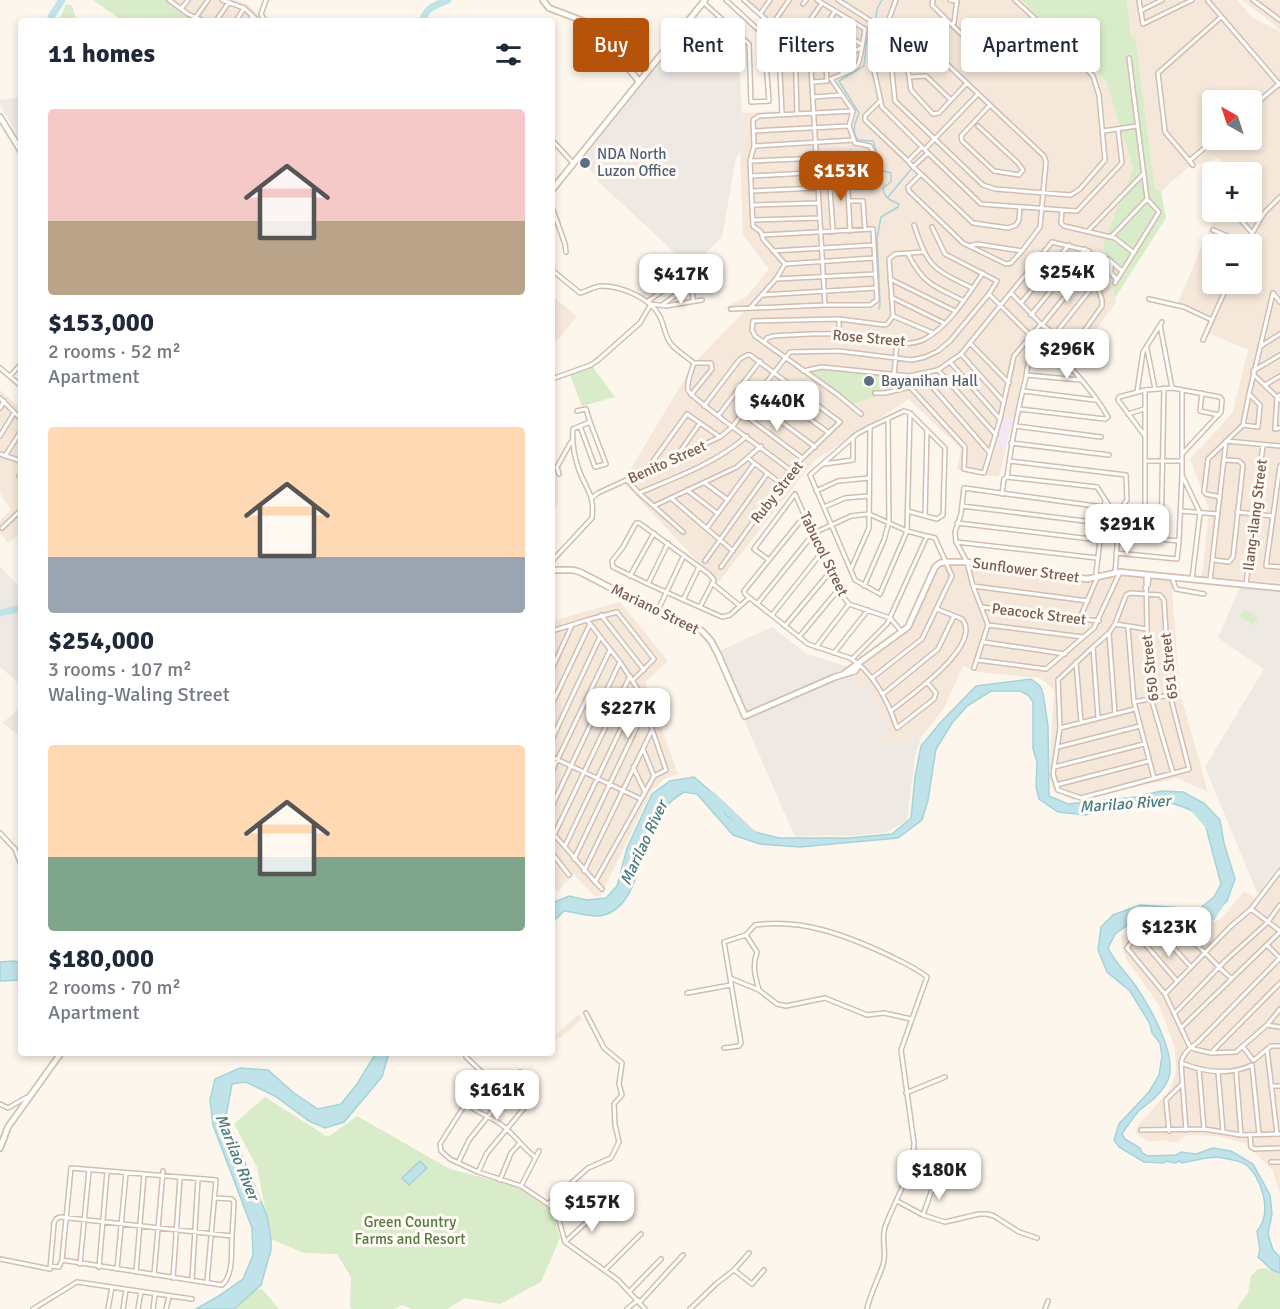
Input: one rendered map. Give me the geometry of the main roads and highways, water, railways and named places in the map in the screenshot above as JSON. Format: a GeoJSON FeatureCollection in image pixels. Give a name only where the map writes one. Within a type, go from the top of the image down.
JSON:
{"type":"FeatureCollection","features":[{"type":"Feature","properties":{"kind":"main road"},"geometry":{"type":"LineString","coordinates":[[543,0],[549,8],[599,27],[617,55],[638,80]]}},
{"type":"Feature","properties":{"kind":"main road"},"geometry":{"type":"LineString","coordinates":[[555,186],[638,80],[704,1]]}},
{"type":"Feature","properties":{"kind":"main road"},"geometry":{"type":"LineString","coordinates":[[0,117],[18,146]]}},
{"type":"Feature","properties":{"kind":"main road","name":"Sunflower Street"},"geometry":{"type":"LineString","coordinates":[[845,673],[902,632],[910,622],[935,567],[940,563],[967,562],[1087,579],[1117,573],[1147,574],[1280,588]]}},
{"type":"Feature","properties":{"kind":"main road","name":"Mariano Street"},"geometry":{"type":"LineString","coordinates":[[555,570],[580,572],[658,611],[697,627],[708,637],[718,654],[745,716],[845,673]]}},
{"type":"Feature","properties":{"kind":"main road"},"geometry":{"type":"LineString","coordinates":[[0,1148],[8,1127],[59,1056]]}},
{"type":"Feature","properties":{"kind":"water"},"geometry":{"type":"Polygon","coordinates":[[[1031,679],[1040,686],[1048,726],[1049,796],[1068,804],[1136,797],[1161,791],[1183,792],[1204,803],[1220,820],[1235,879],[1227,901],[1209,918],[1186,923],[1156,918],[1129,924],[1115,934],[1108,948],[1135,985],[1161,1032],[1169,1059],[1170,1072],[1165,1086],[1156,1097],[1139,1110],[1122,1134],[1125,1139],[1148,1156],[1176,1155],[1181,1152],[1196,1154],[1213,1148],[1231,1151],[1253,1164],[1270,1195],[1272,1214],[1268,1234],[1273,1250],[1280,1257],[1280,1273],[1272,1270],[1258,1257],[1260,1250],[1257,1231],[1262,1223],[1265,1205],[1256,1177],[1245,1164],[1219,1157],[1182,1163],[1180,1161],[1175,1163],[1144,1162],[1119,1147],[1114,1140],[1119,1124],[1149,1092],[1159,1075],[1162,1056],[1160,1043],[1152,1033],[1150,1024],[1130,991],[1107,972],[1098,950],[1101,927],[1113,915],[1140,905],[1199,909],[1214,897],[1221,884],[1203,816],[1168,802],[1107,808],[1086,815],[1058,812],[1039,799],[1036,787],[1037,762],[1033,749],[1033,702],[1021,691],[991,691],[967,706],[952,723],[936,749],[928,800],[922,820],[898,838],[800,847],[760,844],[733,835],[697,794],[684,792],[663,809],[658,817],[630,892],[621,904],[610,913],[596,916],[564,911],[555,920],[555,902],[569,896],[587,900],[606,898],[617,886],[627,848],[652,794],[670,781],[694,777],[716,796],[727,816],[751,831],[779,838],[849,838],[892,834],[911,818],[921,746],[976,686],[1031,679]]]}},
{"type":"Feature","properties":{"kind":"water"},"geometry":{"type":"Polygon","coordinates":[[[0,962],[18,962],[18,980],[0,981],[0,962]]]}},
{"type":"Feature","properties":{"kind":"water"},"geometry":{"type":"Polygon","coordinates":[[[374,1056],[388,1056],[382,1077],[344,1122],[325,1128],[309,1121],[275,1096],[246,1082],[232,1084],[226,1116],[267,1216],[271,1250],[261,1285],[234,1309],[196,1309],[243,1279],[253,1255],[252,1228],[213,1125],[210,1100],[215,1079],[240,1068],[268,1070],[294,1093],[318,1109],[341,1104],[374,1056]]]}},
{"type":"Feature","properties":{"kind":"water"},"geometry":{"type":"Polygon","coordinates":[[[420,1161],[427,1168],[409,1185],[402,1178],[420,1161]]]}},
{"type":"Feature","properties":{"kind":"waterway"},"geometry":{"type":"LineString","coordinates":[[51,18],[62,0]]}},
{"type":"Feature","properties":{"kind":"waterway"},"geometry":{"type":"LineString","coordinates":[[423,18],[435,5],[448,0]]}},
{"type":"Feature","properties":{"kind":"waterway"},"geometry":{"type":"LineString","coordinates":[[876,18],[877,9],[882,0]]}},
{"type":"Feature","properties":{"kind":"waterway"},"geometry":{"type":"LineString","coordinates":[[868,36],[864,66],[839,81],[859,113],[854,127],[856,137],[858,140],[873,141],[879,159],[873,168],[891,173],[891,182],[883,188],[888,198],[899,204],[898,207],[881,217],[877,238],[879,309]]}},
{"type":"Feature","properties":{"kind":"waterway"},"geometry":{"type":"LineString","coordinates":[[888,197],[912,168]]}},
{"type":"Feature","properties":{"kind":"waterway"},"geometry":{"type":"LineString","coordinates":[[0,613],[18,609]]}},
{"type":"Feature","properties":{"kind":"waterway","name":"Marilao River"},"geometry":{"type":"LineString","coordinates":[[712,795],[754,835]]}},
{"type":"Feature","properties":{"kind":"waterway","name":"Marilao River"},"geometry":{"type":"LineString","coordinates":[[1192,807],[1209,826]]}},
{"type":"Feature","properties":{"kind":"waterway","name":"Marilao River"},"geometry":{"type":"LineString","coordinates":[[1201,918],[1212,917],[1219,906]]}},
{"type":"Feature","properties":{"kind":"place","name":"NDA North Luzon Office"},"geometry":{"type":"Point","coordinates":[585,163]}},
{"type":"Feature","properties":{"kind":"place","name":"Bayanihan Hall"},"geometry":{"type":"Point","coordinates":[869,381]}},
{"type":"Feature","properties":{"kind":"park label","name":"Green Country Farms and Resort"},"geometry":{"type":"Point","coordinates":[410,1230]}}]}
